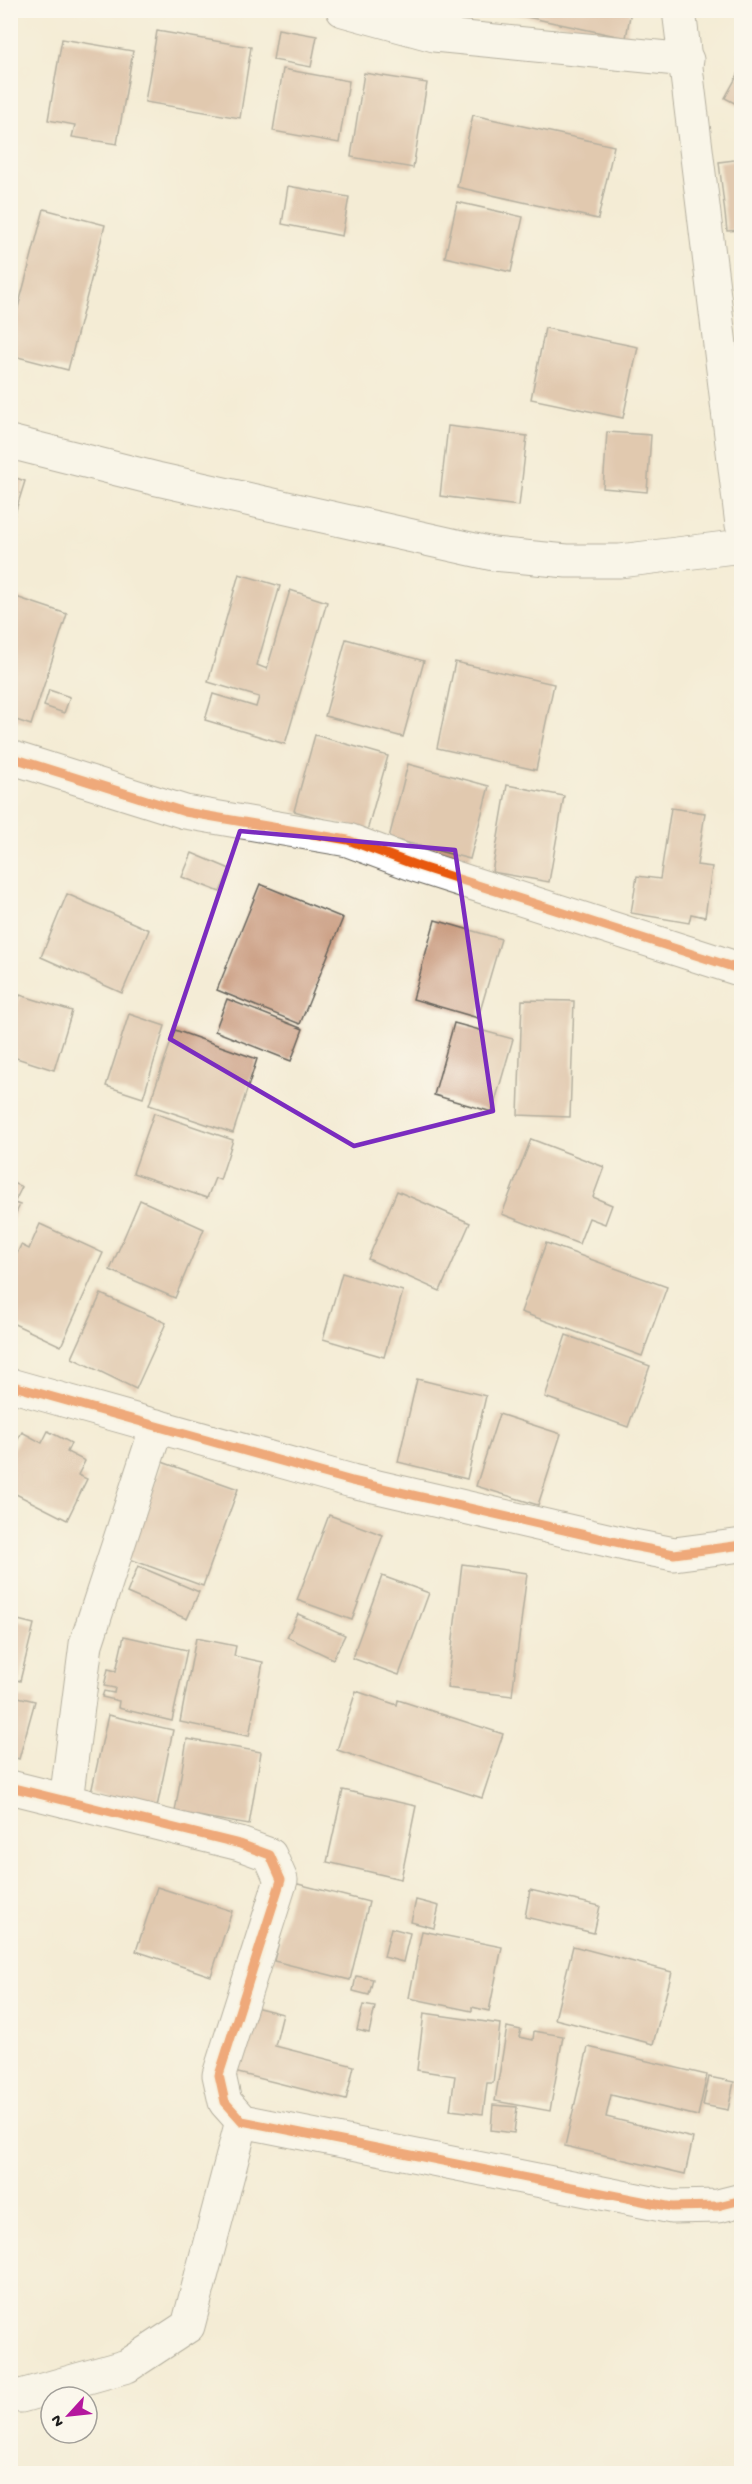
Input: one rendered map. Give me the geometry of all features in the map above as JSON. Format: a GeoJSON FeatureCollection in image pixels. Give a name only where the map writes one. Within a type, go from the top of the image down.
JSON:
{"type":"FeatureCollection","features":[{"type":"Feature","properties":{"kind":"street"},"geometry":{"type":"LineString","coordinates":[[343,10],[434,35],[687,60]]}},
{"type":"Feature","properties":{"kind":"street"},"geometry":{"type":"LineString","coordinates":[[680,10],[741,525]]}},
{"type":"Feature","properties":{"kind":"street"},"geometry":{"type":"LineString","coordinates":[[10,442],[168,481],[493,554],[567,561],[620,561],[741,546]]}},
{"type":"Feature","properties":{"kind":"street"},"geometry":{"type":"LineString","coordinates":[[10,757],[185,812],[348,840],[418,866],[741,970]]}},
{"type":"Feature","properties":{"kind":"street"},"geometry":{"type":"LineString","coordinates":[[10,1385],[352,1481],[633,1546],[674,1554],[741,1545]]}},
{"type":"Feature","properties":{"kind":"street"},"geometry":{"type":"LineString","coordinates":[[66,1801],[86,1644],[157,1426]]}},
{"type":"Feature","properties":{"kind":"street"},"geometry":{"type":"LineString","coordinates":[[10,1787],[240,1844],[270,1856],[281,1880],[219,2075],[225,2102],[242,2121],[672,2207],[718,2206],[741,2200]]}},
{"type":"Feature","properties":{"kind":"street"},"geometry":{"type":"LineString","coordinates":[[10,2395],[21,2396],[128,2366],[188,2326],[242,2121]]}},
{"type":"Feature","properties":{"kind":"highlighted area"},"geometry":{"type":"Polygon","coordinates":[[[240,831],[455,850],[493,1111],[354,1146],[170,1039],[240,831]]]}},
{"type":"Feature","properties":{"kind":"building"},"geometry":{"type":"Polygon","coordinates":[[[494,10],[631,10],[626,38],[494,10]]]}},
{"type":"Feature","properties":{"kind":"building"},"geometry":{"type":"Polygon","coordinates":[[[278,29],[317,36],[311,67],[273,60],[278,29]]]}},
{"type":"Feature","properties":{"kind":"building"},"geometry":{"type":"Polygon","coordinates":[[[157,31],[251,47],[240,118],[145,102],[157,31]]]}},
{"type":"Feature","properties":{"kind":"building"},"geometry":{"type":"Polygon","coordinates":[[[62,39],[133,51],[117,144],[72,137],[75,125],[48,120],[62,39]]]}},
{"type":"Feature","properties":{"kind":"building"},"geometry":{"type":"Polygon","coordinates":[[[742,67],[742,107],[725,98],[742,67]]]}},
{"type":"Feature","properties":{"kind":"building"},"geometry":{"type":"Polygon","coordinates":[[[283,69],[349,81],[339,143],[273,131],[283,69]]]}},
{"type":"Feature","properties":{"kind":"building"},"geometry":{"type":"Polygon","coordinates":[[[364,73],[427,83],[413,168],[351,157],[364,73]]]}},
{"type":"Feature","properties":{"kind":"building"},"geometry":{"type":"Polygon","coordinates":[[[473,115],[614,146],[598,219],[457,187],[473,115]]]}},
{"type":"Feature","properties":{"kind":"building"},"geometry":{"type":"Polygon","coordinates":[[[742,159],[742,230],[727,231],[719,162],[742,159]]]}},
{"type":"Feature","properties":{"kind":"building"},"geometry":{"type":"Polygon","coordinates":[[[288,186],[349,197],[342,236],[282,224],[288,186]]]}},
{"type":"Feature","properties":{"kind":"building"},"geometry":{"type":"Polygon","coordinates":[[[457,202],[523,217],[511,272],[445,257],[457,202]]]}},
{"type":"Feature","properties":{"kind":"building"},"geometry":{"type":"Polygon","coordinates":[[[44,209],[105,225],[68,370],[10,355],[10,338],[44,209]]]}},
{"type":"Feature","properties":{"kind":"building"},"geometry":{"type":"Polygon","coordinates":[[[545,328],[638,347],[623,418],[531,399],[545,328]]]}},
{"type":"Feature","properties":{"kind":"building"},"geometry":{"type":"Polygon","coordinates":[[[448,426],[527,436],[519,506],[440,496],[448,426]]]}},
{"type":"Feature","properties":{"kind":"building"},"geometry":{"type":"Polygon","coordinates":[[[607,432],[651,435],[647,492],[603,488],[607,432]]]}},
{"type":"Feature","properties":{"kind":"building"},"geometry":{"type":"Polygon","coordinates":[[[10,476],[25,481],[11,526],[10,526],[10,476]]]}},
{"type":"Feature","properties":{"kind":"building"},"geometry":{"type":"Polygon","coordinates":[[[239,574],[280,586],[257,665],[267,669],[290,590],[327,602],[285,744],[205,720],[213,694],[256,707],[259,697],[208,682],[239,574]]]}},
{"type":"Feature","properties":{"kind":"building"},"geometry":{"type":"Polygon","coordinates":[[[10,595],[67,614],[31,725],[10,718],[10,595]]]}},
{"type":"Feature","properties":{"kind":"building"},"geometry":{"type":"Polygon","coordinates":[[[346,639],[424,661],[403,737],[325,716],[346,639]]]}},
{"type":"Feature","properties":{"kind":"building"},"geometry":{"type":"Polygon","coordinates":[[[455,662],[554,684],[536,770],[437,748],[455,662]]]}},
{"type":"Feature","properties":{"kind":"building"},"geometry":{"type":"Polygon","coordinates":[[[49,690],[70,697],[64,713],[44,706],[49,690]]]}},
{"type":"Feature","properties":{"kind":"building"},"geometry":{"type":"Polygon","coordinates":[[[315,735],[388,756],[367,831],[294,811],[315,735]]]}},
{"type":"Feature","properties":{"kind":"building"},"geometry":{"type":"Polygon","coordinates":[[[408,764],[489,786],[470,859],[389,838],[408,764]]]}},
{"type":"Feature","properties":{"kind":"building"},"geometry":{"type":"Polygon","coordinates":[[[507,785],[564,796],[549,882],[492,872],[507,785]]]}},
{"type":"Feature","properties":{"kind":"building"},"geometry":{"type":"Polygon","coordinates":[[[671,808],[705,813],[697,865],[712,867],[705,917],[691,914],[689,923],[631,913],[637,876],[660,879],[671,808]]]}},
{"type":"Feature","properties":{"kind":"building"},"geometry":{"type":"Polygon","coordinates":[[[192,853],[230,869],[220,892],[182,877],[192,853]]]}},
{"type":"Feature","properties":{"kind":"building"},"geometry":{"type":"Polygon","coordinates":[[[260,884],[343,918],[300,1024],[217,990],[260,884]]]}},
{"type":"Feature","properties":{"kind":"building"},"geometry":{"type":"Polygon","coordinates":[[[67,894],[149,930],[122,993],[41,957],[67,894]]]}},
{"type":"Feature","properties":{"kind":"building"},"geometry":{"type":"Polygon","coordinates":[[[435,920],[501,939],[478,1018],[413,999],[435,920]]]}},
{"type":"Feature","properties":{"kind":"building"},"geometry":{"type":"Polygon","coordinates":[[[20,995],[72,1011],[54,1070],[10,1056],[10,1028],[20,995]]]}},
{"type":"Feature","properties":{"kind":"building"},"geometry":{"type":"Polygon","coordinates":[[[227,999],[303,1029],[291,1061],[215,1031],[227,999]]]}},
{"type":"Feature","properties":{"kind":"building"},"geometry":{"type":"Polygon","coordinates":[[[522,1000],[574,1001],[570,1117],[518,1115],[522,1000]]]}},
{"type":"Feature","properties":{"kind":"building"},"geometry":{"type":"Polygon","coordinates":[[[129,1014],[165,1026],[143,1098],[106,1086],[129,1014]]]}},
{"type":"Feature","properties":{"kind":"building"},"geometry":{"type":"Polygon","coordinates":[[[454,1023],[513,1039],[492,1112],[434,1095],[454,1023]]]}},
{"type":"Feature","properties":{"kind":"building"},"geometry":{"type":"Polygon","coordinates":[[[175,1030],[257,1059],[233,1133],[149,1105],[175,1030]]]}},
{"type":"Feature","properties":{"kind":"building"},"geometry":{"type":"Polygon","coordinates":[[[154,1113],[233,1140],[220,1180],[215,1178],[207,1198],[133,1173],[154,1113]]]}},
{"type":"Feature","properties":{"kind":"building"},"geometry":{"type":"Polygon","coordinates":[[[531,1139],[604,1167],[593,1197],[612,1205],[605,1224],[589,1218],[579,1244],[502,1214],[531,1139]]]}},
{"type":"Feature","properties":{"kind":"building"},"geometry":{"type":"Polygon","coordinates":[[[10,1182],[22,1187],[14,1203],[20,1205],[10,1225],[10,1182]]]}},
{"type":"Feature","properties":{"kind":"building"},"geometry":{"type":"Polygon","coordinates":[[[397,1191],[470,1223],[440,1291],[368,1259],[397,1191]]]}},
{"type":"Feature","properties":{"kind":"building"},"geometry":{"type":"Polygon","coordinates":[[[140,1200],[204,1229],[175,1298],[110,1270],[140,1200]]]}},
{"type":"Feature","properties":{"kind":"building"},"geometry":{"type":"Polygon","coordinates":[[[40,1224],[103,1253],[61,1346],[10,1322],[10,1313],[16,1299],[10,1297],[10,1269],[21,1245],[29,1249],[40,1224]]]}},
{"type":"Feature","properties":{"kind":"building"},"geometry":{"type":"Polygon","coordinates":[[[546,1243],[667,1287],[642,1356],[521,1312],[546,1243]]]}},
{"type":"Feature","properties":{"kind":"building"},"geometry":{"type":"Polygon","coordinates":[[[342,1273],[403,1291],[384,1357],[323,1339],[342,1273]]]}},
{"type":"Feature","properties":{"kind":"building"},"geometry":{"type":"Polygon","coordinates":[[[101,1294],[166,1323],[136,1389],[72,1358],[101,1294]]]}},
{"type":"Feature","properties":{"kind":"building"},"geometry":{"type":"Polygon","coordinates":[[[566,1335],[650,1366],[628,1427],[545,1397],[566,1335]]]}},
{"type":"Feature","properties":{"kind":"building"},"geometry":{"type":"Polygon","coordinates":[[[417,1379],[486,1396],[467,1479],[398,1462],[417,1379]]]}},
{"type":"Feature","properties":{"kind":"building"},"geometry":{"type":"Polygon","coordinates":[[[499,1414],[561,1434],[538,1505],[476,1486],[499,1414]]]}},
{"type":"Feature","properties":{"kind":"building"},"geometry":{"type":"Polygon","coordinates":[[[48,1431],[71,1443],[67,1452],[85,1461],[78,1475],[87,1479],[67,1520],[10,1491],[10,1454],[22,1432],[42,1443],[48,1431]]]}},
{"type":"Feature","properties":{"kind":"building"},"geometry":{"type":"Polygon","coordinates":[[[162,1462],[238,1489],[203,1586],[127,1558],[162,1462]]]}},
{"type":"Feature","properties":{"kind":"building"},"geometry":{"type":"Polygon","coordinates":[[[329,1515],[383,1535],[352,1620],[297,1600],[329,1515]]]}},
{"type":"Feature","properties":{"kind":"building"},"geometry":{"type":"Polygon","coordinates":[[[462,1564],[527,1573],[512,1696],[447,1688],[462,1564]]]}},
{"type":"Feature","properties":{"kind":"building"},"geometry":{"type":"Polygon","coordinates":[[[138,1566],[199,1592],[187,1619],[127,1593],[138,1566]]]}},
{"type":"Feature","properties":{"kind":"building"},"geometry":{"type":"Polygon","coordinates":[[[382,1576],[429,1593],[399,1675],[352,1658],[382,1576]]]}},
{"type":"Feature","properties":{"kind":"building"},"geometry":{"type":"Polygon","coordinates":[[[298,1614],[345,1635],[333,1659],[287,1637],[298,1614]]]}},
{"type":"Feature","properties":{"kind":"building"},"geometry":{"type":"Polygon","coordinates":[[[10,1618],[34,1624],[20,1681],[10,1678],[10,1618]]]}},
{"type":"Feature","properties":{"kind":"building"},"geometry":{"type":"Polygon","coordinates":[[[124,1636],[187,1650],[172,1721],[118,1708],[119,1701],[102,1697],[104,1691],[114,1693],[115,1688],[104,1686],[108,1669],[116,1671],[124,1636]]]}},
{"type":"Feature","properties":{"kind":"building"},"geometry":{"type":"Polygon","coordinates":[[[196,1638],[236,1646],[234,1656],[263,1662],[249,1736],[180,1722],[196,1638]]]}},
{"type":"Feature","properties":{"kind":"building"},"geometry":{"type":"Polygon","coordinates":[[[356,1691],[397,1705],[398,1700],[503,1734],[482,1798],[337,1750],[356,1691]]]}},
{"type":"Feature","properties":{"kind":"building"},"geometry":{"type":"Polygon","coordinates":[[[10,1695],[35,1701],[19,1759],[10,1756],[10,1695]]]}},
{"type":"Feature","properties":{"kind":"building"},"geometry":{"type":"Polygon","coordinates":[[[108,1715],[173,1730],[157,1807],[91,1793],[108,1715]]]}},
{"type":"Feature","properties":{"kind":"building"},"geometry":{"type":"Polygon","coordinates":[[[187,1739],[261,1752],[249,1825],[175,1812],[187,1739]]]}},
{"type":"Feature","properties":{"kind":"building"},"geometry":{"type":"Polygon","coordinates":[[[343,1790],[416,1806],[401,1879],[327,1862],[343,1790]]]}},
{"type":"Feature","properties":{"kind":"building"},"geometry":{"type":"Polygon","coordinates":[[[294,1883],[369,1902],[350,1980],[274,1961],[294,1883]]]}},
{"type":"Feature","properties":{"kind":"building"},"geometry":{"type":"Polygon","coordinates":[[[157,1887],[232,1911],[211,1976],[136,1951],[157,1887]]]}},
{"type":"Feature","properties":{"kind":"building"},"geometry":{"type":"Polygon","coordinates":[[[530,1890],[600,1906],[594,1933],[525,1917],[530,1890]]]}},
{"type":"Feature","properties":{"kind":"building"},"geometry":{"type":"Polygon","coordinates":[[[416,1900],[439,1906],[434,1928],[411,1922],[416,1900]]]}},
{"type":"Feature","properties":{"kind":"building"},"geometry":{"type":"Polygon","coordinates":[[[391,1928],[410,1933],[403,1962],[384,1957],[391,1928]]]}},
{"type":"Feature","properties":{"kind":"building"},"geometry":{"type":"Polygon","coordinates":[[[422,1931],[502,1947],[489,2011],[472,2007],[472,2011],[409,1998],[422,1931]]]}},
{"type":"Feature","properties":{"kind":"building"},"geometry":{"type":"Polygon","coordinates":[[[573,1946],[672,1972],[653,2044],[555,2019],[573,1946]]]}},
{"type":"Feature","properties":{"kind":"building"},"geometry":{"type":"Polygon","coordinates":[[[356,1976],[373,1979],[369,1995],[353,1991],[356,1976]]]}},
{"type":"Feature","properties":{"kind":"building"},"geometry":{"type":"Polygon","coordinates":[[[363,2005],[375,2007],[369,2033],[357,2030],[363,2005]]]}},
{"type":"Feature","properties":{"kind":"building"},"geometry":{"type":"Polygon","coordinates":[[[251,2006],[283,2014],[275,2046],[354,2066],[346,2100],[234,2072],[251,2006]]]}},
{"type":"Feature","properties":{"kind":"building"},"geometry":{"type":"Polygon","coordinates":[[[424,2013],[500,2024],[493,2083],[487,2083],[483,2114],[450,2110],[455,2076],[417,2070],[424,2013]]]}},
{"type":"Feature","properties":{"kind":"building"},"geometry":{"type":"Polygon","coordinates":[[[507,2027],[521,2030],[519,2037],[533,2040],[534,2031],[563,2036],[550,2111],[495,2101],[507,2027]]]}},
{"type":"Feature","properties":{"kind":"building"},"geometry":{"type":"Polygon","coordinates":[[[588,2047],[707,2075],[698,2116],[611,2095],[606,2117],[693,2138],[685,2174],[565,2146],[588,2047]]]}},
{"type":"Feature","properties":{"kind":"building"},"geometry":{"type":"Polygon","coordinates":[[[709,2077],[734,2082],[728,2110],[703,2105],[709,2077]]]}},
{"type":"Feature","properties":{"kind":"building"},"geometry":{"type":"Polygon","coordinates":[[[493,2105],[517,2107],[514,2133],[491,2130],[493,2105]]]}},
{"type":"Feature","properties":{"kind":"cycle path"},"geometry":{"type":"LineString","coordinates":[[10,757],[185,812],[348,840],[418,866],[742,970]]}},
{"type":"Feature","properties":{"kind":"cycle path"},"geometry":{"type":"LineString","coordinates":[[10,1385],[352,1481],[633,1546],[674,1554],[742,1545]]}},
{"type":"Feature","properties":{"kind":"cycle path"},"geometry":{"type":"LineString","coordinates":[[10,1787],[240,1844],[270,1855],[281,1880],[219,2075],[225,2102],[242,2121],[672,2207],[718,2206],[742,2200]]}}]}
